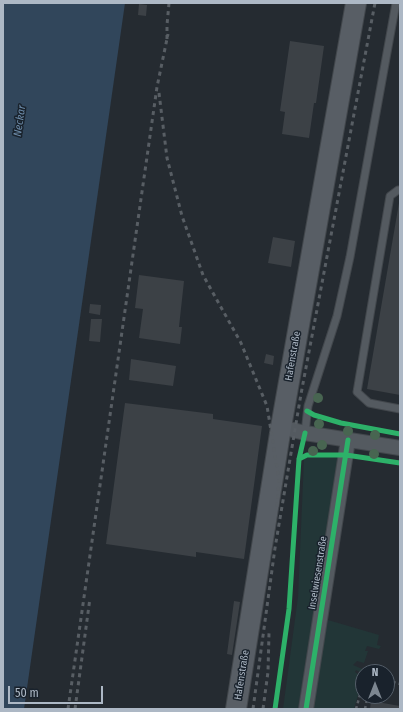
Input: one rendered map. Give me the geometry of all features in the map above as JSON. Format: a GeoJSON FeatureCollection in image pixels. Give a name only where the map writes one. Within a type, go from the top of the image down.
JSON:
{"type":"FeatureCollection","features":[{"type":"Feature","properties":{"kind":"main road","name":"Hafenstraße"},"geometry":{"type":"LineString","coordinates":[[236,709],[281,427],[356,3]]}},
{"type":"Feature","properties":{"kind":"street"},"geometry":{"type":"LineString","coordinates":[[281,427],[305,433],[400,448]]}},
{"type":"Feature","properties":{"kind":"street","name":"Inselwiesenstraße"},"geometry":{"type":"LineString","coordinates":[[306,709],[348,440]]}},
{"type":"Feature","properties":{"kind":"lane"},"geometry":{"type":"LineString","coordinates":[[305,433],[308,406],[337,316],[347,272],[396,3]]}},
{"type":"Feature","properties":{"kind":"lane"},"geometry":{"type":"LineString","coordinates":[[400,190],[390,196],[357,392],[369,403],[400,408]]}},
{"type":"Feature","properties":{"kind":"green space"},"geometry":{"type":"Polygon","coordinates":[[[340,456],[298,709],[283,709],[298,597],[304,459],[308,457],[340,456]]]}},
{"type":"Feature","properties":{"kind":"green space"},"geometry":{"type":"Polygon","coordinates":[[[328,620],[379,635],[377,645],[381,646],[379,649],[367,646],[365,651],[368,651],[364,663],[357,661],[353,665],[355,666],[355,704],[354,709],[311,709],[328,620]]]}},
{"type":"Feature","properties":{"kind":"water","name":"Neckar"},"geometry":{"type":"Polygon","coordinates":[[[3,3],[125,3],[24,709],[3,709],[3,3]]]}},
{"type":"Feature","properties":{"kind":"building"},"geometry":{"type":"Polygon","coordinates":[[[139,4],[147,5],[146,16],[138,15],[139,4]]]}},
{"type":"Feature","properties":{"kind":"building"},"geometry":{"type":"Polygon","coordinates":[[[290,41],[324,46],[316,103],[314,103],[309,138],[282,134],[285,112],[280,111],[290,41]]]}},
{"type":"Feature","properties":{"kind":"building"},"geometry":{"type":"Polygon","coordinates":[[[400,203],[400,395],[367,389],[400,203]]]}},
{"type":"Feature","properties":{"kind":"building"},"geometry":{"type":"Polygon","coordinates":[[[273,237],[295,241],[291,267],[268,263],[273,237]]]}},
{"type":"Feature","properties":{"kind":"building"},"geometry":{"type":"Polygon","coordinates":[[[139,275],[184,281],[179,327],[182,327],[180,344],[139,338],[143,309],[135,308],[139,275]]]}},
{"type":"Feature","properties":{"kind":"building"},"geometry":{"type":"Polygon","coordinates":[[[90,304],[101,305],[100,315],[89,313],[90,304]]]}},
{"type":"Feature","properties":{"kind":"building"},"geometry":{"type":"Polygon","coordinates":[[[91,319],[102,319],[100,342],[89,341],[91,319]]]}},
{"type":"Feature","properties":{"kind":"building"},"geometry":{"type":"Polygon","coordinates":[[[266,354],[274,356],[273,365],[264,363],[266,354]]]}},
{"type":"Feature","properties":{"kind":"building"},"geometry":{"type":"Polygon","coordinates":[[[131,359],[176,366],[173,386],[129,380],[131,359]]]}},
{"type":"Feature","properties":{"kind":"building"},"geometry":{"type":"Polygon","coordinates":[[[125,403],[213,414],[213,419],[262,426],[244,559],[196,552],[196,557],[106,544],[125,403]]]}},
{"type":"Feature","properties":{"kind":"building"},"geometry":{"type":"Polygon","coordinates":[[[234,601],[240,602],[232,655],[227,654],[234,601]]]}},
{"type":"Feature","properties":{"kind":"building"},"geometry":{"type":"Polygon","coordinates":[[[371,704],[388,704],[400,706],[400,709],[370,709],[371,704]]]}},
{"type":"Feature","properties":{"kind":"railway"},"geometry":{"type":"LineString","coordinates":[[167,39],[169,3]]}},
{"type":"Feature","properties":{"kind":"railway"},"geometry":{"type":"LineString","coordinates":[[253,709],[275,548],[301,394],[375,3]]}},
{"type":"Feature","properties":{"kind":"railway"},"geometry":{"type":"LineString","coordinates":[[68,709],[157,87],[168,34]]}},
{"type":"Feature","properties":{"kind":"railway"},"geometry":{"type":"LineString","coordinates":[[159,93],[167,158],[182,216],[203,275],[241,343],[267,406],[279,480],[277,507]]}},
{"type":"Feature","properties":{"kind":"railway"},"geometry":{"type":"LineString","coordinates":[[75,709],[90,598]]}},
{"type":"Feature","properties":{"kind":"railway"},"geometry":{"type":"LineString","coordinates":[[263,709],[268,672],[269,633]]}},
{"type":"Feature","properties":{"kind":"cycle path"},"geometry":{"type":"LineString","coordinates":[[307,411],[314,415],[341,423],[400,434]]}},
{"type":"Feature","properties":{"kind":"cycle path"},"geometry":{"type":"LineString","coordinates":[[275,709],[289,609],[299,459],[305,433]]}},
{"type":"Feature","properties":{"kind":"cycle path"},"geometry":{"type":"LineString","coordinates":[[306,709],[348,440]]}},
{"type":"Feature","properties":{"kind":"cycle path"},"geometry":{"type":"LineString","coordinates":[[299,459],[307,455],[346,455],[400,463]]}}]}
